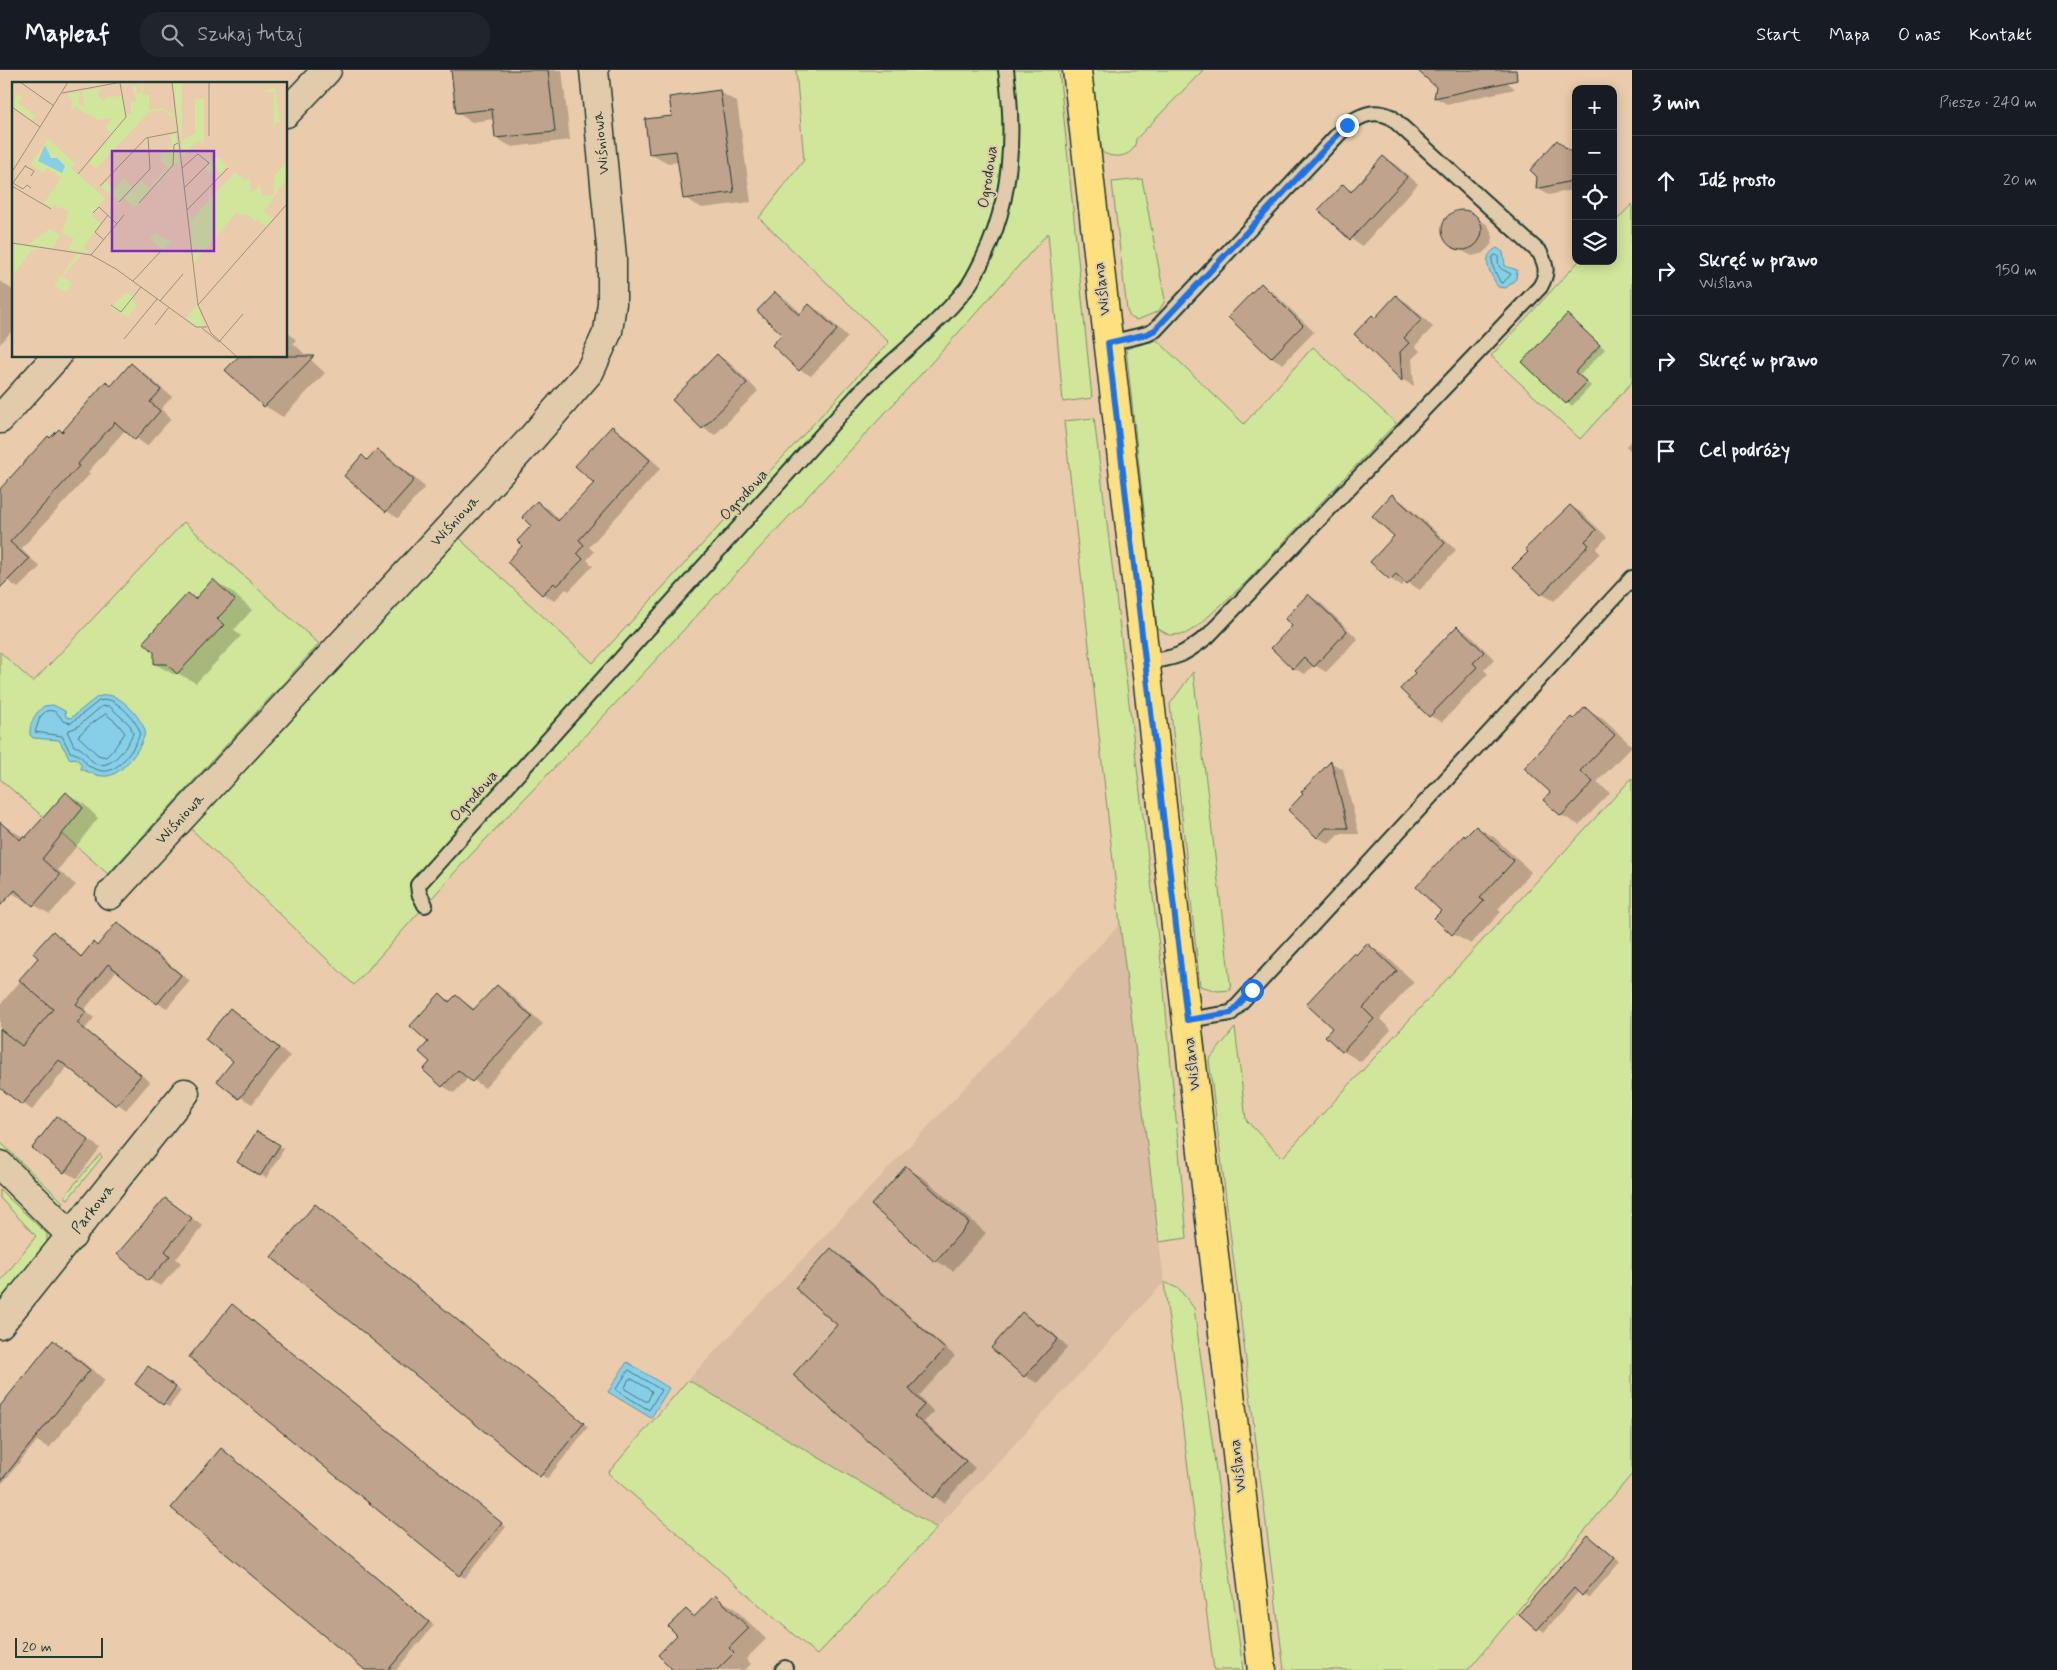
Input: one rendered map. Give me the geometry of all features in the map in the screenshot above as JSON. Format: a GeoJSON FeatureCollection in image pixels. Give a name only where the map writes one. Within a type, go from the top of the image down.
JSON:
{"type":"FeatureCollection","features":[{"type":"Feature","properties":{"kind":"main road","name":"Wiślana"},"geometry":{"type":"LineString","coordinates":[[1077,70],[1262,1670]]}},
{"type":"Feature","properties":{"kind":"street"},"geometry":{"type":"LineString","coordinates":[[288,111],[327,70]]}},
{"type":"Feature","properties":{"kind":"street","name":"Wiśniowa"},"geometry":{"type":"LineString","coordinates":[[110,895],[532,438],[590,371],[608,331],[612,302],[612,257],[594,70]]}},
{"type":"Feature","properties":{"kind":"street"},"geometry":{"type":"LineString","coordinates":[[0,419],[55,358]]}},
{"type":"Feature","properties":{"kind":"street","name":"Parkowa"},"geometry":{"type":"LineString","coordinates":[[0,1324],[185,1093]]}},
{"type":"Feature","properties":{"kind":"street"},"geometry":{"type":"LineString","coordinates":[[0,1165],[72,1236]]}},
{"type":"Feature","properties":{"kind":"lane","name":"Ogrodowa"},"geometry":{"type":"LineString","coordinates":[[425,905],[419,893],[418,885],[865,387],[945,312],[967,287],[992,240],[1001,215],[1010,145],[1010,113],[1006,70]]}},
{"type":"Feature","properties":{"kind":"lane"},"geometry":{"type":"LineString","coordinates":[[1108,343],[1147,334],[1155,330],[1347,125],[1359,116],[1372,113],[1382,113],[1391,117],[1540,253],[1546,266],[1546,277],[1540,287],[1208,636],[1184,654],[1170,659],[1146,662]]}},
{"type":"Feature","properties":{"kind":"lane"},"geometry":{"type":"LineString","coordinates":[[1187,1020],[1231,1013],[1632,578]]}},
{"type":"Feature","properties":{"kind":"shaded area"},"geometry":{"type":"Polygon","coordinates":[[[1120,924],[1164,1282],[937,1528],[688,1380],[1120,924]]]}},
{"type":"Feature","properties":{"kind":"green space"},"geometry":{"type":"Polygon","coordinates":[[[796,70],[1059,70],[1092,398],[1063,402],[1048,233],[923,372],[612,707],[465,861],[354,985],[188,826],[459,536],[465,544],[593,663],[889,342],[759,218],[804,160],[796,70]]]}},
{"type":"Feature","properties":{"kind":"green space"},"geometry":{"type":"Polygon","coordinates":[[[1092,70],[1203,70],[1136,139],[1132,150],[1124,155],[1113,156],[1102,152],[1092,70]]]}},
{"type":"Feature","properties":{"kind":"green space"},"geometry":{"type":"Polygon","coordinates":[[[1142,179],[1165,300],[1159,311],[1137,320],[1130,317],[1127,310],[1112,182],[1142,179]]]}},
{"type":"Feature","properties":{"kind":"green space"},"geometry":{"type":"Polygon","coordinates":[[[1632,204],[1632,382],[1580,439],[1491,356],[1575,265],[1617,265],[1617,220],[1632,204]]]}},
{"type":"Feature","properties":{"kind":"green space"},"geometry":{"type":"Polygon","coordinates":[[[1157,340],[1244,424],[1313,347],[1396,423],[1246,582],[1198,626],[1185,634],[1169,635],[1157,628],[1126,349],[1157,340]]]}},
{"type":"Feature","properties":{"kind":"green space"},"geometry":{"type":"Polygon","coordinates":[[[1094,418],[1163,979],[1187,1238],[1159,1242],[1120,924],[1064,421],[1094,418]]]}},
{"type":"Feature","properties":{"kind":"green space"},"geometry":{"type":"Polygon","coordinates":[[[184,522],[319,644],[108,874],[0,779],[0,652],[33,682],[184,522]]]}},
{"type":"Feature","properties":{"kind":"green space"},"geometry":{"type":"Polygon","coordinates":[[[1193,672],[1231,990],[1218,991],[1200,986],[1170,704],[1193,672]]]}},
{"type":"Feature","properties":{"kind":"green space"},"geometry":{"type":"Polygon","coordinates":[[[1632,778],[1632,1474],[1468,1670],[1284,1670],[1209,1060],[1235,1028],[1246,1120],[1282,1158],[1632,778]]]}},
{"type":"Feature","properties":{"kind":"green space"},"geometry":{"type":"Polygon","coordinates":[[[0,1142],[63,1202],[63,1207],[0,1149],[0,1142]]]}},
{"type":"Feature","properties":{"kind":"green space"},"geometry":{"type":"Polygon","coordinates":[[[100,1154],[102,1157],[68,1199],[65,1197],[67,1193],[100,1154]]]}},
{"type":"Feature","properties":{"kind":"green space"},"geometry":{"type":"Polygon","coordinates":[[[0,1190],[47,1234],[47,1243],[0,1299],[0,1282],[36,1236],[0,1198],[0,1190]]]}},
{"type":"Feature","properties":{"kind":"green space"},"geometry":{"type":"Polygon","coordinates":[[[1164,1282],[1179,1289],[1194,1308],[1243,1670],[1214,1670],[1164,1282]]]}},
{"type":"Feature","properties":{"kind":"green space"},"geometry":{"type":"Polygon","coordinates":[[[688,1380],[937,1528],[817,1655],[608,1473],[688,1380]]]}},
{"type":"Feature","properties":{"kind":"water"},"geometry":{"type":"Polygon","coordinates":[[[1497,248],[1503,252],[1505,266],[1517,270],[1516,279],[1506,288],[1498,287],[1488,266],[1489,256],[1497,248]]]}},
{"type":"Feature","properties":{"kind":"water"},"geometry":{"type":"Polygon","coordinates":[[[106,695],[118,698],[124,702],[139,719],[145,730],[141,743],[132,758],[113,774],[101,776],[81,769],[81,763],[75,758],[70,759],[59,740],[33,738],[30,735],[33,719],[44,706],[53,705],[65,711],[66,717],[71,718],[97,697],[106,695]]]}},
{"type":"Feature","properties":{"kind":"water"},"geometry":{"type":"Polygon","coordinates":[[[627,1362],[669,1388],[651,1418],[608,1392],[627,1362]]]}},
{"type":"Feature","properties":{"kind":"building"},"geometry":{"type":"Polygon","coordinates":[[[451,70],[548,70],[555,132],[495,138],[492,109],[456,113],[451,70]]]}},
{"type":"Feature","properties":{"kind":"building"},"geometry":{"type":"Polygon","coordinates":[[[1417,70],[1516,70],[1517,80],[1434,98],[1436,87],[1417,70]]]}},
{"type":"Feature","properties":{"kind":"building"},"geometry":{"type":"Polygon","coordinates":[[[720,90],[734,192],[683,199],[676,151],[649,154],[645,119],[672,116],[669,97],[720,90]]]}},
{"type":"Feature","properties":{"kind":"building"},"geometry":{"type":"Polygon","coordinates":[[[1557,140],[1572,153],[1572,181],[1536,189],[1537,177],[1530,170],[1557,140]]]}},
{"type":"Feature","properties":{"kind":"building"},"geometry":{"type":"Polygon","coordinates":[[[1383,156],[1407,177],[1350,240],[1318,210],[1343,184],[1351,192],[1383,156]]]}},
{"type":"Feature","properties":{"kind":"building"},"geometry":{"type":"Polygon","coordinates":[[[1462,210],[1476,216],[1482,230],[1476,244],[1462,250],[1448,244],[1442,230],[1448,216],[1462,210]]]}},
{"type":"Feature","properties":{"kind":"building"},"geometry":{"type":"Polygon","coordinates":[[[1261,283],[1303,325],[1271,358],[1228,317],[1261,283]]]}},
{"type":"Feature","properties":{"kind":"building"},"geometry":{"type":"Polygon","coordinates":[[[775,292],[799,315],[809,304],[837,330],[799,371],[772,345],[782,334],[757,311],[775,292]]]}},
{"type":"Feature","properties":{"kind":"building"},"geometry":{"type":"Polygon","coordinates":[[[1396,295],[1422,319],[1404,338],[1409,343],[1400,352],[1402,381],[1354,334],[1372,315],[1375,318],[1396,295]]]}},
{"type":"Feature","properties":{"kind":"building"},"geometry":{"type":"Polygon","coordinates":[[[1567,314],[1600,345],[1575,372],[1587,382],[1566,404],[1522,362],[1567,314]]]}},
{"type":"Feature","properties":{"kind":"building"},"geometry":{"type":"Polygon","coordinates":[[[717,354],[747,383],[702,429],[672,400],[717,354]]]}},
{"type":"Feature","properties":{"kind":"building"},"geometry":{"type":"Polygon","coordinates":[[[314,356],[264,407],[225,370],[237,358],[314,356]]]}},
{"type":"Feature","properties":{"kind":"building"},"geometry":{"type":"Polygon","coordinates":[[[131,363],[161,390],[150,402],[160,411],[135,440],[115,422],[77,465],[79,466],[10,542],[29,559],[0,588],[0,489],[48,436],[50,438],[59,429],[62,432],[106,381],[111,386],[131,363]]]}},
{"type":"Feature","properties":{"kind":"building"},"geometry":{"type":"Polygon","coordinates":[[[612,426],[650,460],[579,540],[584,545],[577,553],[583,559],[557,586],[554,583],[542,595],[507,562],[522,546],[517,541],[531,526],[522,517],[537,501],[558,521],[594,483],[575,466],[612,426]]]}},
{"type":"Feature","properties":{"kind":"building"},"geometry":{"type":"Polygon","coordinates":[[[377,449],[414,480],[386,512],[344,476],[362,455],[367,460],[377,449]]]}},
{"type":"Feature","properties":{"kind":"building"},"geometry":{"type":"Polygon","coordinates":[[[1392,494],[1445,543],[1407,584],[1396,574],[1390,580],[1370,562],[1394,536],[1372,516],[1392,494]]]}},
{"type":"Feature","properties":{"kind":"building"},"geometry":{"type":"Polygon","coordinates":[[[1570,505],[1596,530],[1585,541],[1589,545],[1541,595],[1512,568],[1528,552],[1525,549],[1570,505]]]}},
{"type":"Feature","properties":{"kind":"building"},"geometry":{"type":"Polygon","coordinates":[[[213,579],[235,600],[217,619],[224,625],[177,674],[167,664],[154,664],[154,652],[143,642],[188,593],[195,599],[213,579]]]}},
{"type":"Feature","properties":{"kind":"building"},"geometry":{"type":"Polygon","coordinates":[[[1308,594],[1347,631],[1314,667],[1304,657],[1293,669],[1271,648],[1292,626],[1285,619],[1308,594]]]}},
{"type":"Feature","properties":{"kind":"building"},"geometry":{"type":"Polygon","coordinates":[[[1457,626],[1484,652],[1473,663],[1477,667],[1429,717],[1400,689],[1415,673],[1413,671],[1457,626]]]}},
{"type":"Feature","properties":{"kind":"building"},"geometry":{"type":"Polygon","coordinates":[[[1585,707],[1615,735],[1580,771],[1593,782],[1561,816],[1543,800],[1550,792],[1524,768],[1572,717],[1574,719],[1585,707]]]}},
{"type":"Feature","properties":{"kind":"building"},"geometry":{"type":"Polygon","coordinates":[[[1331,761],[1348,828],[1326,828],[1317,838],[1288,810],[1303,794],[1301,792],[1331,761]]]}},
{"type":"Feature","properties":{"kind":"building"},"geometry":{"type":"Polygon","coordinates":[[[66,792],[83,808],[42,859],[60,875],[33,906],[15,890],[0,906],[0,822],[20,840],[23,836],[25,838],[66,792]]]}},
{"type":"Feature","properties":{"kind":"building"},"geometry":{"type":"Polygon","coordinates":[[[1476,826],[1514,861],[1480,898],[1484,901],[1452,935],[1434,918],[1441,911],[1416,887],[1464,835],[1465,837],[1476,826]]]}},
{"type":"Feature","properties":{"kind":"building"},"geometry":{"type":"Polygon","coordinates":[[[117,922],[181,975],[157,1004],[108,964],[76,1004],[86,1012],[77,1023],[141,1075],[116,1106],[59,1060],[22,1105],[0,1088],[0,1029],[22,1046],[53,1009],[19,980],[38,958],[33,953],[53,931],[81,957],[93,942],[97,946],[117,922]]]}},
{"type":"Feature","properties":{"kind":"building"},"geometry":{"type":"Polygon","coordinates":[[[1367,943],[1397,971],[1363,1008],[1374,1019],[1342,1052],[1325,1036],[1332,1028],[1306,1004],[1354,953],[1356,955],[1367,943]]]}},
{"type":"Feature","properties":{"kind":"building"},"geometry":{"type":"Polygon","coordinates":[[[497,985],[532,1017],[472,1082],[458,1070],[442,1087],[423,1070],[430,1062],[419,1052],[428,1042],[410,1026],[440,993],[449,1002],[456,995],[473,1010],[497,985]]]}},
{"type":"Feature","properties":{"kind":"building"},"geometry":{"type":"Polygon","coordinates":[[[230,1008],[279,1048],[239,1099],[217,1081],[233,1061],[205,1039],[230,1008]]]}},
{"type":"Feature","properties":{"kind":"building"},"geometry":{"type":"Polygon","coordinates":[[[57,1116],[89,1140],[64,1173],[32,1148],[57,1116]]]}},
{"type":"Feature","properties":{"kind":"building"},"geometry":{"type":"Polygon","coordinates":[[[257,1131],[280,1145],[260,1176],[237,1162],[257,1131]]]}},
{"type":"Feature","properties":{"kind":"building"},"geometry":{"type":"Polygon","coordinates":[[[906,1166],[969,1223],[935,1262],[871,1205],[906,1166]]]}},
{"type":"Feature","properties":{"kind":"building"},"geometry":{"type":"Polygon","coordinates":[[[165,1198],[192,1218],[165,1251],[170,1256],[148,1281],[117,1254],[165,1198]]]}},
{"type":"Feature","properties":{"kind":"building"},"geometry":{"type":"Polygon","coordinates":[[[315,1204],[584,1423],[540,1477],[271,1257],[315,1204]]]}},
{"type":"Feature","properties":{"kind":"building"},"geometry":{"type":"Polygon","coordinates":[[[831,1248],[945,1349],[909,1389],[924,1405],[914,1416],[966,1461],[933,1498],[793,1375],[837,1325],[795,1288],[831,1248]]]}},
{"type":"Feature","properties":{"kind":"building"},"geometry":{"type":"Polygon","coordinates":[[[232,1304],[502,1523],[459,1576],[189,1357],[232,1304]]]}},
{"type":"Feature","properties":{"kind":"building"},"geometry":{"type":"Polygon","coordinates":[[[1022,1312],[1038,1326],[1040,1324],[1058,1339],[1024,1377],[991,1348],[1022,1312]]]}},
{"type":"Feature","properties":{"kind":"building"},"geometry":{"type":"Polygon","coordinates":[[[53,1340],[90,1370],[0,1482],[0,1406],[53,1340]]]}},
{"type":"Feature","properties":{"kind":"building"},"geometry":{"type":"Polygon","coordinates":[[[148,1366],[176,1387],[163,1405],[135,1384],[148,1366]]]}},
{"type":"Feature","properties":{"kind":"building"},"geometry":{"type":"Polygon","coordinates":[[[221,1448],[429,1622],[388,1670],[365,1670],[171,1508],[221,1448]]]}},
{"type":"Feature","properties":{"kind":"building"},"geometry":{"type":"Polygon","coordinates":[[[1588,1535],[1615,1558],[1582,1596],[1574,1588],[1537,1630],[1519,1614],[1588,1535]]]}},
{"type":"Feature","properties":{"kind":"building"},"geometry":{"type":"Polygon","coordinates":[[[715,1595],[749,1628],[729,1648],[734,1653],[717,1670],[673,1670],[658,1655],[677,1635],[668,1626],[686,1609],[694,1617],[715,1595]]]}},
{"type":"Feature","properties":{"kind":"route"},"geometry":{"type":"LineString","coordinates":[[1252,990],[1231,1013],[1187,1020],[1108,343],[1147,334],[1155,330],[1347,125]]}}]}
